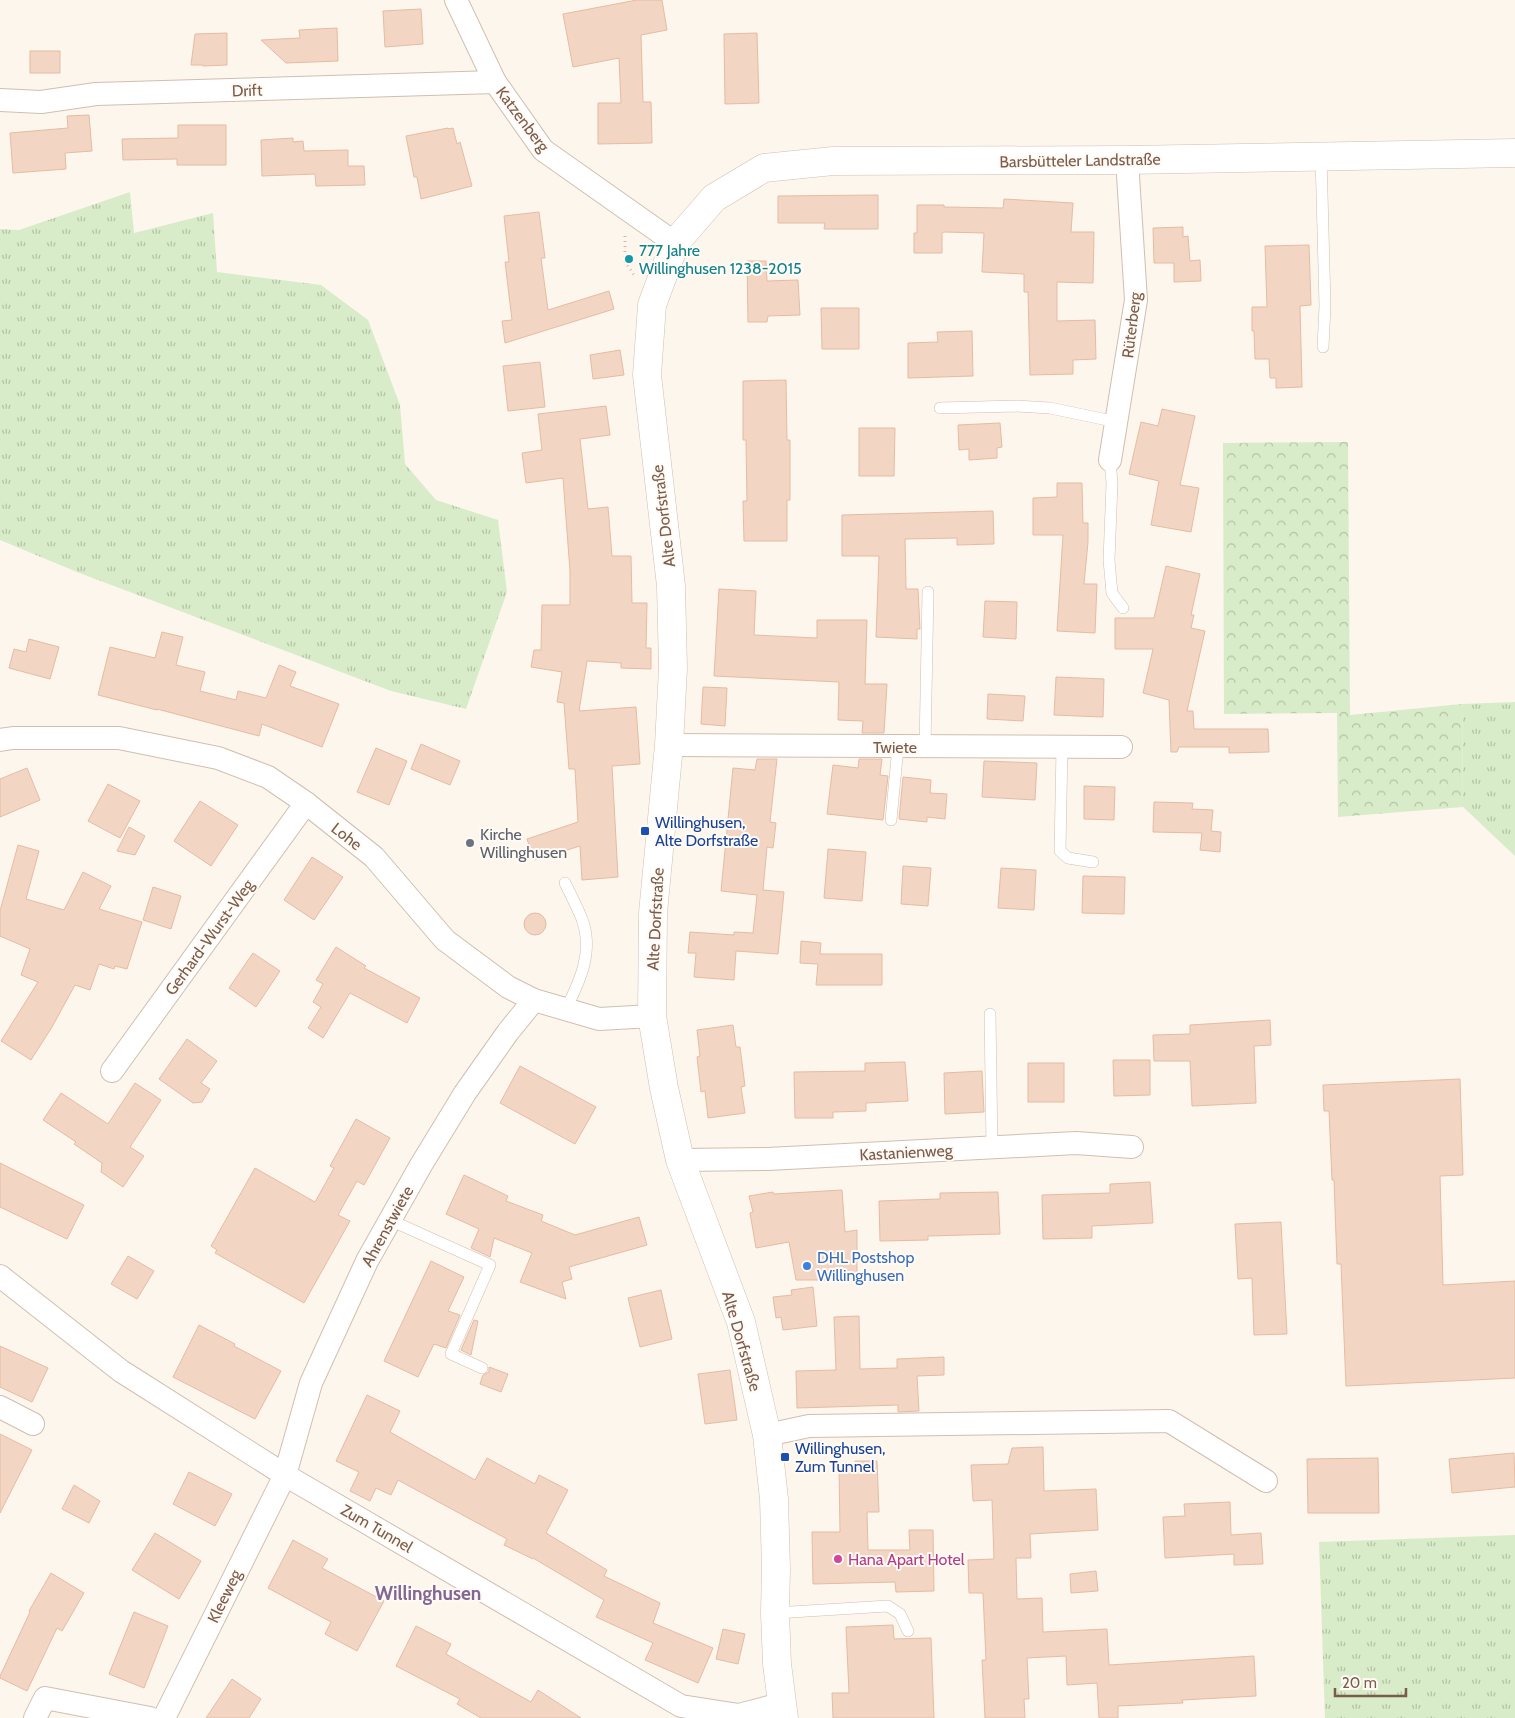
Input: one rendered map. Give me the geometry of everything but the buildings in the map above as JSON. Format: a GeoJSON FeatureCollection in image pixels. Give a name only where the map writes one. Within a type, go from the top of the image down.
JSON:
{"type":"FeatureCollection","features":[{"type":"Feature","properties":{"kind":"street","name":"Katzenberg"},"geometry":{"type":"LineString","coordinates":[[456,0],[495,82],[543,150],[675,243]]}},
{"type":"Feature","properties":{"kind":"street","name":"Drift"},"geometry":{"type":"LineString","coordinates":[[0,100],[41,102],[96,94],[495,82]]}},
{"type":"Feature","properties":{"kind":"street","name":"Barsbütteler Landstraße"},"geometry":{"type":"LineString","coordinates":[[675,243],[714,198],[764,168],[833,161],[1127,160],[1515,153]]}},
{"type":"Feature","properties":{"kind":"street","name":"Rüterberg"},"geometry":{"type":"LineString","coordinates":[[1110,460],[1136,300],[1127,160]]}},
{"type":"Feature","properties":{"kind":"street","name":"Alte Dorfstraße"},"geometry":{"type":"LineString","coordinates":[[675,243],[652,305],[646,375],[671,586],[673,668],[669,745],[653,913],[652,1016],[664,1088],[680,1160],[741,1322],[767,1435],[774,1499],[776,1664],[783,1711]]}},
{"type":"Feature","properties":{"kind":"street","name":"Lohe"},"geometry":{"type":"LineString","coordinates":[[0,740],[13,738],[119,738],[218,758],[268,777],[306,803],[374,857],[445,940],[508,987],[534,1000],[599,1019],[652,1016]]}},
{"type":"Feature","properties":{"kind":"street","name":"Twiete"},"geometry":{"type":"LineString","coordinates":[[669,745],[1121,747]]}},
{"type":"Feature","properties":{"kind":"street","name":"Gerhard-Wurst-Weg"},"geometry":{"type":"LineString","coordinates":[[112,1071],[306,803]]}},
{"type":"Feature","properties":{"kind":"street","name":"Ahrenstwiete"},"geometry":{"type":"LineString","coordinates":[[285,1475],[311,1383],[367,1261],[421,1165],[465,1093],[508,1032],[534,1000]]}},
{"type":"Feature","properties":{"kind":"street","name":"Kastanienweg"},"geometry":{"type":"LineString","coordinates":[[680,1160],[768,1159],[1076,1143],[1132,1147]]}},
{"type":"Feature","properties":{"kind":"street","name":"Zum Tunnel"},"geometry":{"type":"LineString","coordinates":[[0,1276],[121,1371],[285,1475],[681,1706],[739,1717],[783,1711]]}},
{"type":"Feature","properties":{"kind":"street"},"geometry":{"type":"LineString","coordinates":[[0,1407],[33,1424]]}},
{"type":"Feature","properties":{"kind":"street"},"geometry":{"type":"LineString","coordinates":[[767,1435],[808,1426],[1169,1421],[1266,1481]]}},
{"type":"Feature","properties":{"kind":"street","name":"Kleeweg"},"geometry":{"type":"LineString","coordinates":[[164,1718],[285,1475]]}},
{"type":"Feature","properties":{"kind":"street"},"geometry":{"type":"LineString","coordinates":[[35,1718],[45,1698],[150,1718]]}},
{"type":"Feature","properties":{"kind":"lane"},"geometry":{"type":"LineString","coordinates":[[1320,156],[1325,306],[1323,347]]}},
{"type":"Feature","properties":{"kind":"lane"},"geometry":{"type":"LineString","coordinates":[[940,408],[1016,406],[1050,408],[1117,422]]}},
{"type":"Feature","properties":{"kind":"lane"},"geometry":{"type":"LineString","coordinates":[[1110,460],[1112,483],[1109,560],[1112,593],[1123,608]]}},
{"type":"Feature","properties":{"kind":"lane"},"geometry":{"type":"LineString","coordinates":[[925,747],[928,592]]}},
{"type":"Feature","properties":{"kind":"lane"},"geometry":{"type":"LineString","coordinates":[[891,820],[898,747]]}},
{"type":"Feature","properties":{"kind":"lane"},"geometry":{"type":"LineString","coordinates":[[1062,748],[1060,851],[1068,858],[1093,862]]}},
{"type":"Feature","properties":{"kind":"lane"},"geometry":{"type":"LineString","coordinates":[[565,883],[582,921],[587,944],[580,981],[566,1010]]}},
{"type":"Feature","properties":{"kind":"lane"},"geometry":{"type":"LineString","coordinates":[[990,1014],[992,1148]]}},
{"type":"Feature","properties":{"kind":"lane"},"geometry":{"type":"LineString","coordinates":[[390,1220],[490,1265],[451,1354],[482,1368]]}},
{"type":"Feature","properties":{"kind":"lane"},"geometry":{"type":"LineString","coordinates":[[775,1613],[888,1606],[900,1614],[908,1631]]}},
{"type":"Feature","properties":{"kind":"path"},"geometry":{"type":"LineString","coordinates":[[625,208],[625,261],[652,305]]}},
{"type":"Feature","properties":{"kind":"green space"},"geometry":{"type":"Polygon","coordinates":[[[130,192],[134,233],[213,213],[217,272],[321,285],[368,320],[400,405],[405,464],[436,500],[498,520],[507,592],[466,709],[391,691],[77,572],[0,540],[0,229],[19,230],[130,192]]]}},
{"type":"Feature","properties":{"kind":"green space"},"geometry":{"type":"Polygon","coordinates":[[[1348,442],[1350,715],[1462,704],[1463,807],[1338,817],[1337,713],[1224,714],[1223,443],[1348,442]]]}},
{"type":"Feature","properties":{"kind":"green space"},"geometry":{"type":"Polygon","coordinates":[[[1515,702],[1515,856],[1463,807],[1462,704],[1515,702]]]}},
{"type":"Feature","properties":{"kind":"green space"},"geometry":{"type":"Polygon","coordinates":[[[1515,1535],[1515,1718],[1325,1718],[1319,1542],[1515,1535]]]}},
{"type":"Feature","properties":{"kind":"place","name":"777 Jahre Willinghusen 1238-2015"},"geometry":{"type":"Point","coordinates":[629,259]}},
{"type":"Feature","properties":{"kind":"place","name":"Willinghusen, Alte Dorfstraße"},"geometry":{"type":"Point","coordinates":[645,831]}},
{"type":"Feature","properties":{"kind":"place","name":"Kirche Willinghusen"},"geometry":{"type":"Point","coordinates":[470,843]}},
{"type":"Feature","properties":{"kind":"place","name":"DHL Postshop Willinghusen"},"geometry":{"type":"Point","coordinates":[807,1266]}},
{"type":"Feature","properties":{"kind":"place","name":"Willinghusen, Zum Tunnel"},"geometry":{"type":"Point","coordinates":[785,1457]}},
{"type":"Feature","properties":{"kind":"place","name":"Hana Apart Hotel"},"geometry":{"type":"Point","coordinates":[838,1559]}},
{"type":"Feature","properties":{"kind":"district","name":"Willinghusen"},"geometry":{"type":"Point","coordinates":[428,1593]}}]}
